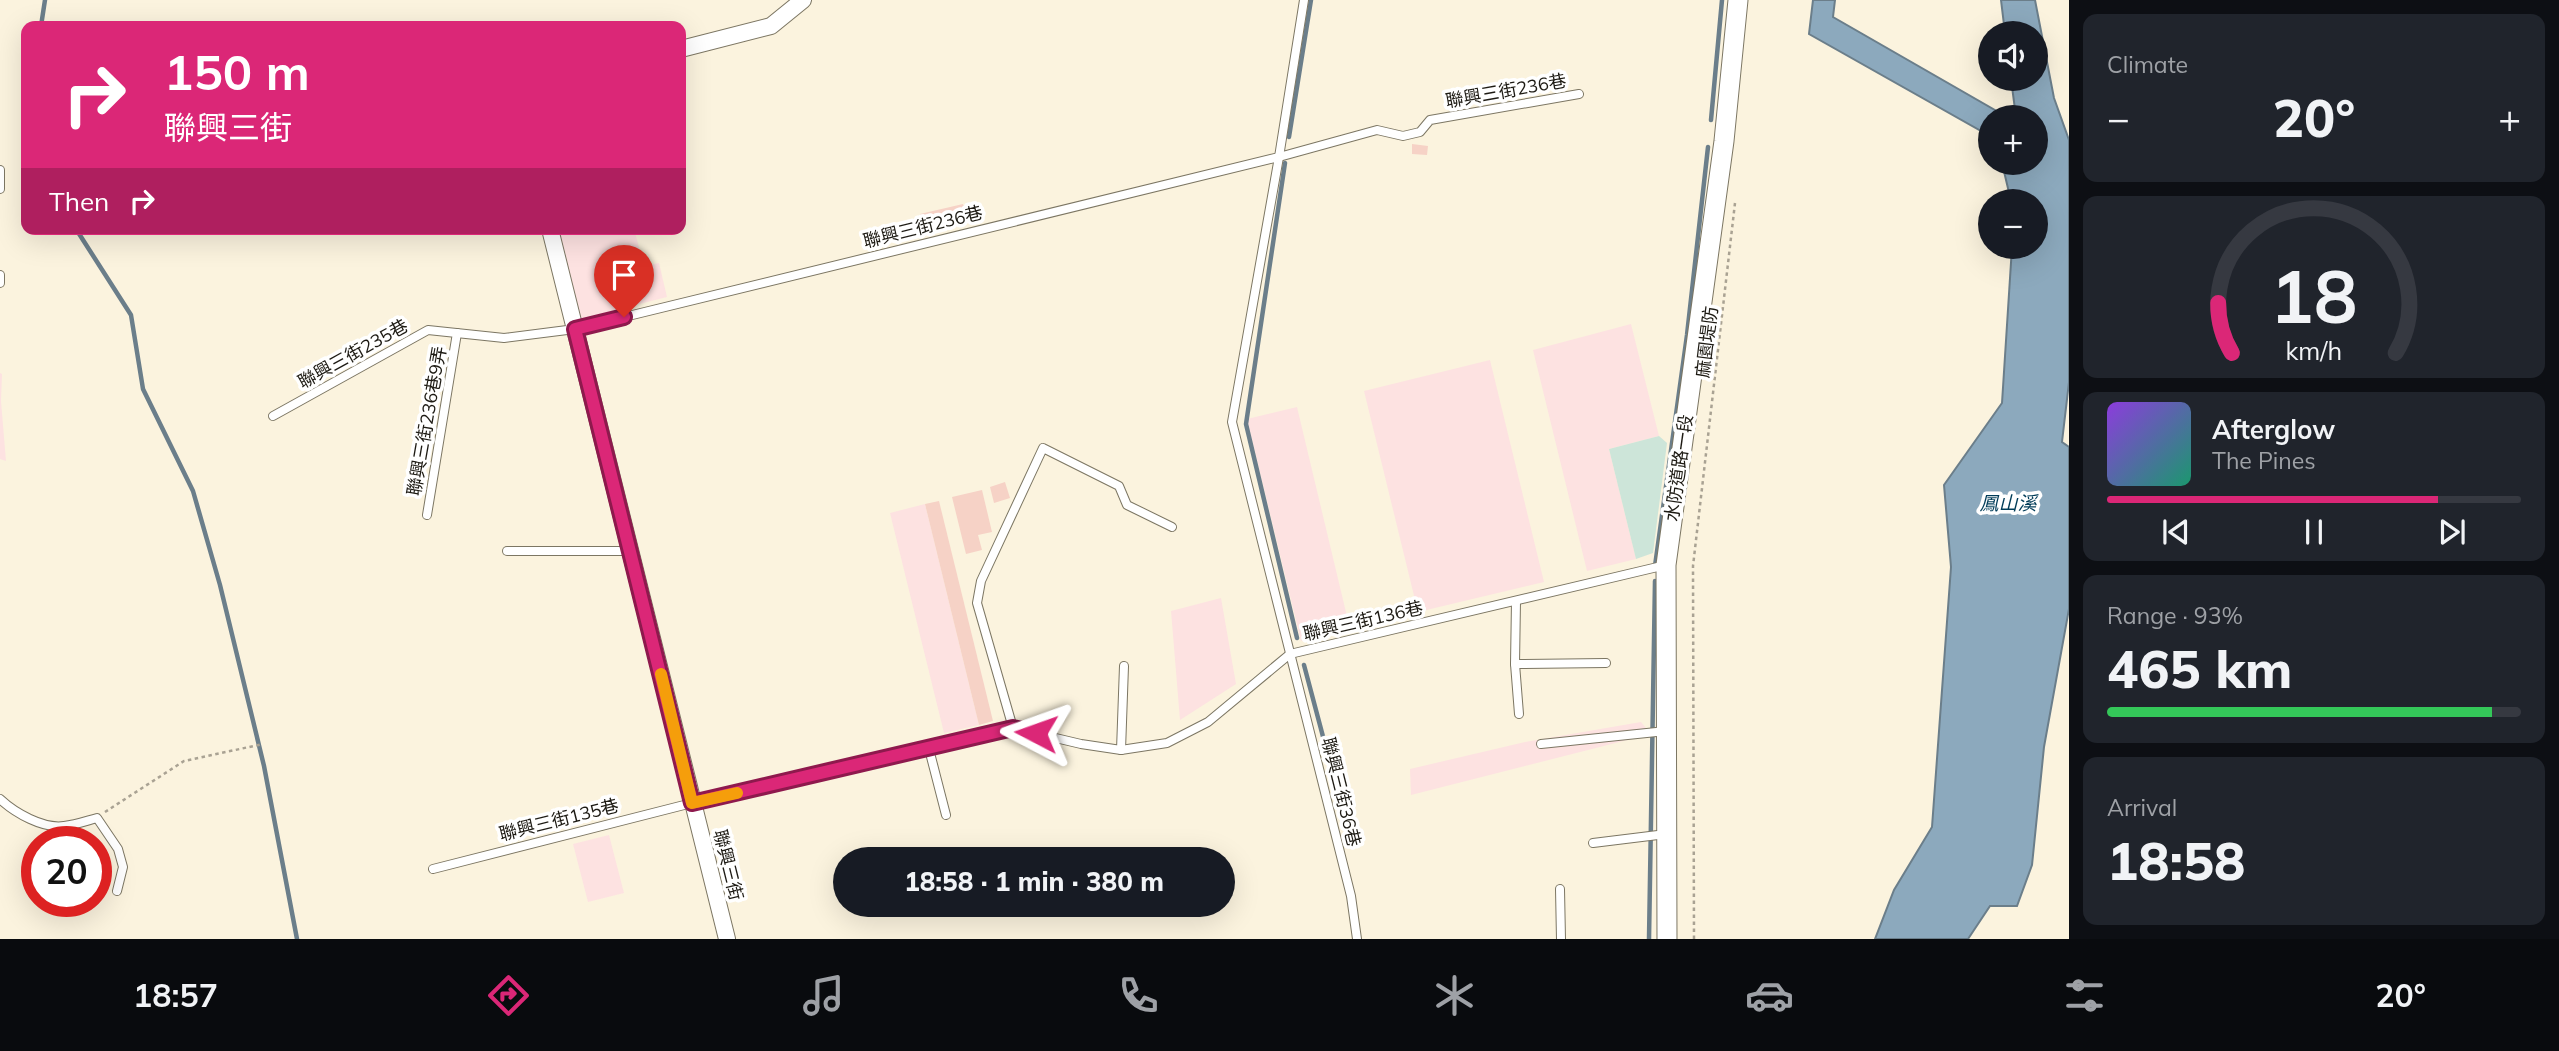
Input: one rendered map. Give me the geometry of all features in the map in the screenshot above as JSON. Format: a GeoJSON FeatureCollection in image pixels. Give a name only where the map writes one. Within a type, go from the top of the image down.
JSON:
{"type":"FeatureCollection","features":[{"type":"Feature","properties":{"kind":"street"},"geometry":{"type":"LineString","coordinates":[[686,48],[771,26],[803,0]]}},
{"type":"Feature","properties":{"kind":"street","name":"水防道路一段"},"geometry":{"type":"LineString","coordinates":[[1667,939],[1661,835],[1666,565],[1724,141],[1738,0]]}},
{"type":"Feature","properties":{"kind":"street","name":"聯興三街"},"geometry":{"type":"LineString","coordinates":[[552,235],[727,939]]}},
{"type":"Feature","properties":{"kind":"lane"},"geometry":{"type":"LineString","coordinates":[[1290,654],[1232,422],[1304,0]]}},
{"type":"Feature","properties":{"kind":"lane","name":"聯興三街236巷"},"geometry":{"type":"LineString","coordinates":[[575,329],[1279,157],[1377,130],[1403,135],[1420,132],[1430,120],[1579,94]]}},
{"type":"Feature","properties":{"kind":"lane"},"geometry":{"type":"LineString","coordinates":[[0,170],[0,189]]}},
{"type":"Feature","properties":{"kind":"lane"},"geometry":{"type":"LineString","coordinates":[[0,275],[0,282]]}},
{"type":"Feature","properties":{"kind":"lane","name":"聯興三街235巷"},"geometry":{"type":"LineString","coordinates":[[273,416],[428,330],[504,338],[575,329]]}},
{"type":"Feature","properties":{"kind":"lane","name":"聯興三街236巷9弄"},"geometry":{"type":"LineString","coordinates":[[427,515],[457,333]]}},
{"type":"Feature","properties":{"kind":"lane"},"geometry":{"type":"LineString","coordinates":[[1013,728],[976,603],[981,581],[1043,449],[1118,486],[1127,505],[1172,527]]}},
{"type":"Feature","properties":{"kind":"lane"},"geometry":{"type":"LineString","coordinates":[[507,551],[631,551]]}},
{"type":"Feature","properties":{"kind":"lane","name":"聯興三街136巷"},"geometry":{"type":"LineString","coordinates":[[692,803],[1013,728],[1081,744],[1121,750],[1167,743],[1208,722],[1290,654],[1666,565]]}},
{"type":"Feature","properties":{"kind":"lane"},"geometry":{"type":"LineString","coordinates":[[1516,600],[1515,664],[1519,714]]}},
{"type":"Feature","properties":{"kind":"lane","name":"聯興三街36巷"},"geometry":{"type":"LineString","coordinates":[[1290,654],[1351,896],[1357,939]]}},
{"type":"Feature","properties":{"kind":"lane"},"geometry":{"type":"LineString","coordinates":[[1515,664],[1606,663]]}},
{"type":"Feature","properties":{"kind":"lane"},"geometry":{"type":"LineString","coordinates":[[1121,750],[1124,666]]}},
{"type":"Feature","properties":{"kind":"lane"},"geometry":{"type":"LineString","coordinates":[[1541,744],[1663,731]]}},
{"type":"Feature","properties":{"kind":"lane"},"geometry":{"type":"LineString","coordinates":[[929,749],[946,815]]}},
{"type":"Feature","properties":{"kind":"lane"},"geometry":{"type":"LineString","coordinates":[[0,799],[15,812],[45,824],[62,827],[97,818],[118,849],[123,867],[117,891]]}},
{"type":"Feature","properties":{"kind":"lane","name":"聯興三街135巷"},"geometry":{"type":"LineString","coordinates":[[433,869],[692,803]]}},
{"type":"Feature","properties":{"kind":"lane"},"geometry":{"type":"LineString","coordinates":[[1593,843],[1661,835]]}},
{"type":"Feature","properties":{"kind":"lane"},"geometry":{"type":"LineString","coordinates":[[1560,889],[1561,939]]}},
{"type":"Feature","properties":{"kind":"path","name":"麻園堤防"},"geometry":{"type":"LineString","coordinates":[[1695,939],[1693,566],[1736,191]]}},
{"type":"Feature","properties":{"kind":"path"},"geometry":{"type":"LineString","coordinates":[[97,818],[184,761],[264,744]]}},
{"type":"Feature","properties":{"kind":"shaded area"},"geometry":{"type":"Polygon","coordinates":[[[559,235],[636,235],[644,266],[659,263],[667,297],[580,319],[559,235]]]}},
{"type":"Feature","properties":{"kind":"shaded area"},"geometry":{"type":"Polygon","coordinates":[[[1631,324],[1659,436],[1609,449],[1636,559],[1587,571],[1533,350],[1631,324]]]}},
{"type":"Feature","properties":{"kind":"shaded area"},"geometry":{"type":"Polygon","coordinates":[[[1490,360],[1544,582],[1418,612],[1364,391],[1490,360]]]}},
{"type":"Feature","properties":{"kind":"shaded area"},"geometry":{"type":"Polygon","coordinates":[[[0,373],[2,374],[1,401],[6,461],[0,459],[0,373]]]}},
{"type":"Feature","properties":{"kind":"shaded area"},"geometry":{"type":"Polygon","coordinates":[[[1297,407],[1350,629],[1301,641],[1247,419],[1297,407]]]}},
{"type":"Feature","properties":{"kind":"shaded area"},"geometry":{"type":"Polygon","coordinates":[[[925,504],[979,725],[944,733],[890,513],[925,504]]]}},
{"type":"Feature","properties":{"kind":"shaded area"},"geometry":{"type":"Polygon","coordinates":[[[1221,598],[1236,684],[1180,720],[1171,611],[1221,598]]]}},
{"type":"Feature","properties":{"kind":"shaded area"},"geometry":{"type":"Polygon","coordinates":[[[1641,722],[1651,734],[1411,795],[1410,769],[1525,742],[1641,722]]]}},
{"type":"Feature","properties":{"kind":"shaded area"},"geometry":{"type":"Polygon","coordinates":[[[609,835],[624,893],[588,902],[573,844],[609,835]]]}},
{"type":"Feature","properties":{"kind":"green space"},"geometry":{"type":"Polygon","coordinates":[[[1659,436],[1667,443],[1653,553],[1636,559],[1609,449],[1659,436]]]}},
{"type":"Feature","properties":{"kind":"water"},"geometry":{"type":"Polygon","coordinates":[[[1813,0],[1835,0],[1833,17],[1986,105],[1978,105],[1978,129],[1809,34],[1813,0]]]}},
{"type":"Feature","properties":{"kind":"water","name":"鳳山溪"},"geometry":{"type":"Polygon","coordinates":[[[2001,0],[2035,0],[2039,21],[2004,21],[2001,0]]]}},
{"type":"Feature","properties":{"kind":"water","name":"鳳山溪"},"geometry":{"type":"Polygon","coordinates":[[[2048,67],[2054,98],[2069,140],[2069,382],[2062,442],[2069,447],[2069,609],[2044,747],[2032,865],[2017,906],[1990,906],[1968,939],[1875,939],[1894,890],[1932,827],[1951,567],[1944,485],[2002,403],[2011,259],[2048,259],[2048,189],[2008,189],[2005,175],[2048,175],[2048,105],[2014,105],[2013,91],[2048,91],[2048,67]]]}},
{"type":"Feature","properties":{"kind":"building"},"geometry":{"type":"Polygon","coordinates":[[[1412,144],[1428,146],[1427,155],[1412,154],[1412,144]]]}},
{"type":"Feature","properties":{"kind":"building"},"geometry":{"type":"Polygon","coordinates":[[[963,204],[968,223],[924,233],[920,214],[963,204]]]}},
{"type":"Feature","properties":{"kind":"building"},"geometry":{"type":"Polygon","coordinates":[[[1005,482],[1010,498],[994,503],[990,487],[1005,482]]]}},
{"type":"Feature","properties":{"kind":"building"},"geometry":{"type":"Polygon","coordinates":[[[982,490],[992,532],[978,535],[982,550],[966,554],[952,497],[982,490]]]}},
{"type":"Feature","properties":{"kind":"building"},"geometry":{"type":"Polygon","coordinates":[[[939,501],[993,721],[979,725],[925,504],[939,501]]]}},
{"type":"Feature","properties":{"kind":"waterway"},"geometry":{"type":"LineString","coordinates":[[42,21],[45,0]]}},
{"type":"Feature","properties":{"kind":"waterway"},"geometry":{"type":"LineString","coordinates":[[1289,137],[1311,0]]}},
{"type":"Feature","properties":{"kind":"waterway"},"geometry":{"type":"LineString","coordinates":[[1711,120],[1722,0]]}},
{"type":"Feature","properties":{"kind":"waterway"},"geometry":{"type":"LineString","coordinates":[[1655,566],[1687,335],[1708,147]]}},
{"type":"Feature","properties":{"kind":"waterway"},"geometry":{"type":"LineString","coordinates":[[1285,163],[1246,424],[1297,638]]}},
{"type":"Feature","properties":{"kind":"waterway"},"geometry":{"type":"LineString","coordinates":[[80,235],[131,315],[143,389],[193,491],[220,585],[264,766],[297,939]]}},
{"type":"Feature","properties":{"kind":"waterway"},"geometry":{"type":"LineString","coordinates":[[1649,939],[1655,581]]}},
{"type":"Feature","properties":{"kind":"waterway"},"geometry":{"type":"LineString","coordinates":[[1304,665],[1334,778]]}},
{"type":"Feature","properties":{"kind":"slow traffic"},"geometry":{"type":"LineString","coordinates":[[661,674],[692,803],[737,793]]}},
{"type":"Feature","properties":{"kind":"route"},"geometry":{"type":"LineString","coordinates":[[624,317],[575,329],[692,803],[1013,728],[1036,733]]}}]}
